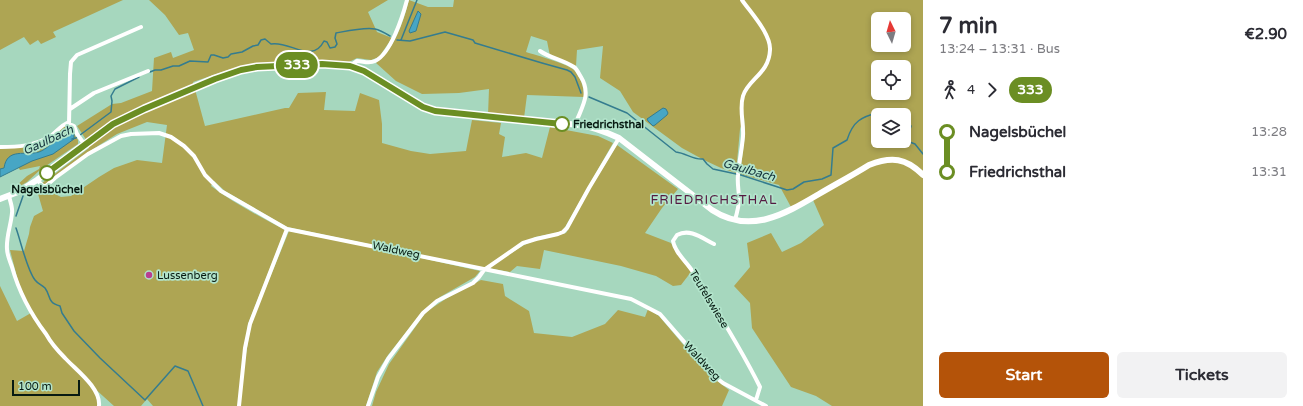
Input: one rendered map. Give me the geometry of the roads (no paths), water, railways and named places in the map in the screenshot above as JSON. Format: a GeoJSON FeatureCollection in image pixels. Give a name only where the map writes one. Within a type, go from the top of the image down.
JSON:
{"type":"FeatureCollection","features":[{"type":"Feature","properties":{"kind":"main road"},"geometry":{"type":"LineString","coordinates":[[0,198],[18,192],[37,180],[113,124],[144,109],[215,79],[241,70],[257,67],[329,64],[350,66],[364,71],[423,107],[435,111],[592,127],[619,138],[712,210],[735,220],[759,221],[780,215],[881,160],[892,159],[905,161],[915,167],[923,175]]}},
{"type":"Feature","properties":{"kind":"street"},"geometry":{"type":"LineString","coordinates":[[350,66],[357,61],[376,61],[382,55],[399,27],[407,0]]}},
{"type":"Feature","properties":{"kind":"street"},"geometry":{"type":"LineString","coordinates":[[735,220],[738,206],[738,174],[743,135],[743,96],[746,89],[761,74],[766,65],[770,50],[765,32],[742,0]]}},
{"type":"Feature","properties":{"kind":"street"},"geometry":{"type":"LineString","coordinates":[[69,124],[70,74],[72,62],[77,55],[141,27]]}},
{"type":"Feature","properties":{"kind":"street"},"geometry":{"type":"LineString","coordinates":[[540,51],[575,68],[585,84],[586,100],[575,125]]}},
{"type":"Feature","properties":{"kind":"street"},"geometry":{"type":"LineString","coordinates":[[70,108],[94,93],[148,71]]}},
{"type":"Feature","properties":{"kind":"street"},"geometry":{"type":"LineString","coordinates":[[0,147],[30,145],[50,136],[64,124],[74,126],[78,136],[85,145]]}},
{"type":"Feature","properties":{"kind":"street","name":"Waldweg"},"geometry":{"type":"LineString","coordinates":[[37,180],[43,186],[46,186],[88,154],[121,136],[159,133],[171,137],[184,146],[194,156],[205,175],[221,191],[287,229],[632,299],[660,314],[713,376],[766,406]]}},
{"type":"Feature","properties":{"kind":"street"},"geometry":{"type":"LineString","coordinates":[[368,406],[378,377],[388,359],[423,313],[437,301],[473,283],[484,270],[523,243],[563,232],[567,228],[619,138]]}},
{"type":"Feature","properties":{"kind":"street"},"geometry":{"type":"LineString","coordinates":[[9,196],[13,212],[7,250],[16,280],[31,313],[46,336],[64,357],[92,385],[97,394],[99,406]]}},
{"type":"Feature","properties":{"kind":"street"},"geometry":{"type":"LineString","coordinates":[[239,406],[245,348],[250,324],[287,229]]}},
{"type":"Feature","properties":{"kind":"street","name":"Teufelswiese"},"geometry":{"type":"LineString","coordinates":[[714,244],[690,232],[677,234],[673,241],[675,248],[688,264],[750,367],[760,387],[756,400]]}},
{"type":"Feature","properties":{"kind":"water"},"geometry":{"type":"Polygon","coordinates":[[[418,11],[421,14],[416,31],[410,33],[409,31],[418,11]]]}},
{"type":"Feature","properties":{"kind":"water"},"geometry":{"type":"Polygon","coordinates":[[[663,108],[666,109],[668,113],[667,115],[653,126],[647,119],[663,108]]]}},
{"type":"Feature","properties":{"kind":"water"},"geometry":{"type":"Polygon","coordinates":[[[71,131],[74,134],[74,139],[53,154],[32,161],[0,177],[0,169],[4,168],[9,157],[18,154],[42,151],[60,137],[71,131]]]}},
{"type":"Feature","properties":{"kind":"waterway"},"geometry":{"type":"LineString","coordinates":[[401,40],[417,0]]}},
{"type":"Feature","properties":{"kind":"waterway","name":"Gaulbach"},"geometry":{"type":"LineString","coordinates":[[150,72],[173,66],[179,66],[190,61],[208,62],[211,55],[223,58],[228,57],[231,54],[242,52],[258,45],[261,40],[265,39],[271,44],[285,45],[300,50],[313,51],[319,48],[324,41],[327,42],[330,48],[335,47],[337,44],[335,38],[336,33],[345,31],[375,29],[390,36]]}},
{"type":"Feature","properties":{"kind":"waterway","name":"Gaulbach"},"geometry":{"type":"LineString","coordinates":[[397,40],[410,41],[445,32],[473,40],[475,43],[567,70],[575,77],[581,93]]}},
{"type":"Feature","properties":{"kind":"waterway","name":"Gaulbach"},"geometry":{"type":"LineString","coordinates":[[72,139],[76,138],[111,112],[111,96],[115,89],[139,77]]}},
{"type":"Feature","properties":{"kind":"waterway","name":"Gaulbach"},"geometry":{"type":"LineString","coordinates":[[589,97],[627,113],[676,152],[703,159],[713,169],[741,175],[787,190],[793,189],[804,182],[822,179],[831,175],[833,148],[847,140],[855,124],[863,118],[871,115]]}},
{"type":"Feature","properties":{"kind":"waterway","name":"Gaulbach"},"geometry":{"type":"LineString","coordinates":[[911,142],[915,144],[923,154]]}},
{"type":"Feature","properties":{"kind":"waterway"},"geometry":{"type":"LineString","coordinates":[[16,216],[23,196]]}},
{"type":"Feature","properties":{"kind":"waterway"},"geometry":{"type":"LineString","coordinates":[[16,228],[27,263],[35,280],[45,288],[51,301],[60,306],[62,313],[74,331],[100,358],[145,400],[175,366],[188,371],[203,406]]}},
{"type":"Feature","properties":{"kind":"place","name":"Friedrichsthal"},"geometry":{"type":"Point","coordinates":[562,124]}},
{"type":"Feature","properties":{"kind":"place","name":"Nagelsbüchel"},"geometry":{"type":"Point","coordinates":[47,173]}},
{"type":"Feature","properties":{"kind":"place","name":"Lussenberg"},"geometry":{"type":"Point","coordinates":[149,275]}},
{"type":"Feature","properties":{"kind":"district","name":"FRIEDRICHSTHAL"},"geometry":{"type":"Point","coordinates":[714,200]}}]}
